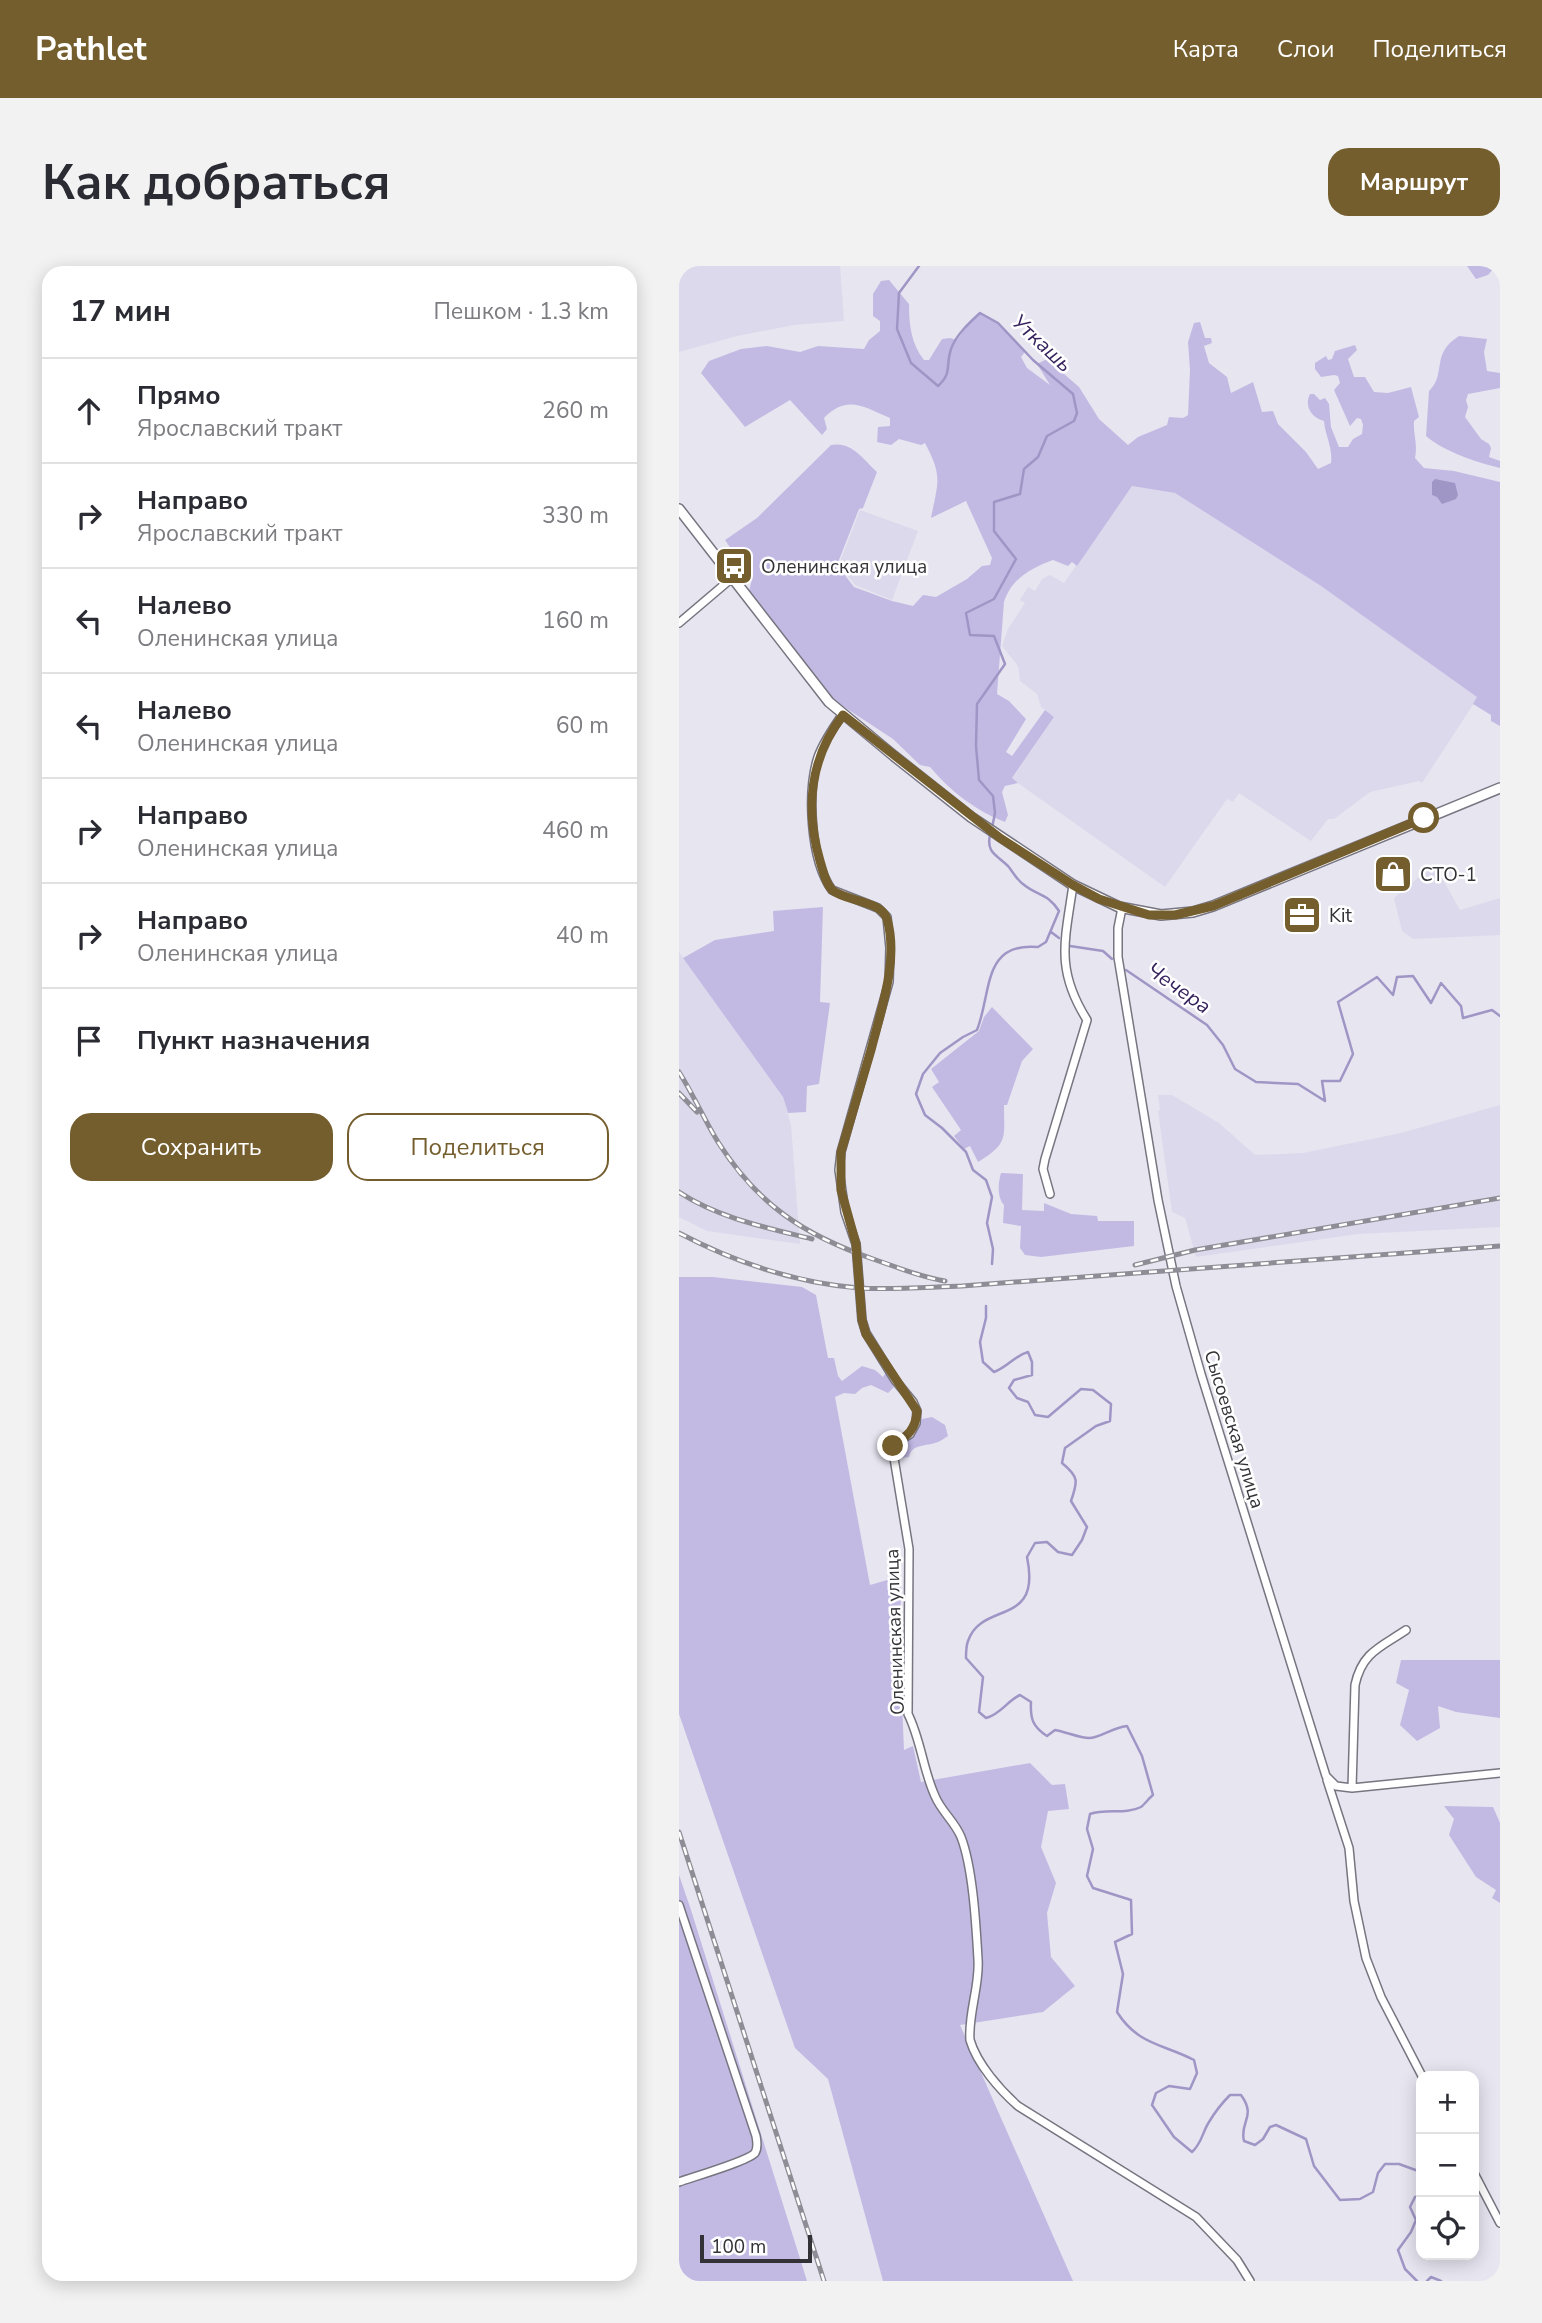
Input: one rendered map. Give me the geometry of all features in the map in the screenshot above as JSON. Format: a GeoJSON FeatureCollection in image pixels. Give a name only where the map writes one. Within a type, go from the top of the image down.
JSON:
{"type":"FeatureCollection","features":[{"type":"Feature","properties":{"kind":"street"},"geometry":{"type":"LineString","coordinates":[[679,509],[814,686],[843,715],[1000,838],[1073,885],[1122,908],[1161,915],[1193,912],[1213,906],[1500,788]]}},
{"type":"Feature","properties":{"kind":"street"},"geometry":{"type":"LineString","coordinates":[[679,623],[732,578]]}},
{"type":"Feature","properties":{"kind":"street","name":"Оленинская улица"},"geometry":{"type":"LineString","coordinates":[[843,715],[824,742],[814,776],[812,801],[815,841],[832,890],[878,908],[887,917],[890,948],[889,982],[841,1152],[841,1190],[856,1244],[862,1320],[866,1334],[917,1411],[916,1423],[910,1434],[893,1446],[909,1549],[908,1714],[917,1731],[921,1755],[936,1799],[961,1837],[968,1867],[978,1963],[969,2031],[973,2050],[1018,2106],[1196,2217],[1237,2260],[1250,2281]]}},
{"type":"Feature","properties":{"kind":"street"},"geometry":{"type":"LineString","coordinates":[[1050,1194],[1043,1169],[1045,1159],[1087,1020],[1075,1001],[1064,968],[1063,953],[1073,885]]}},
{"type":"Feature","properties":{"kind":"street","name":"Сысоевская улица"},"geometry":{"type":"LineString","coordinates":[[1122,908],[1118,928],[1118,957],[1158,1200],[1176,1286],[1349,1849],[1355,1910],[1366,1958],[1381,1997],[1419,2071]]}},
{"type":"Feature","properties":{"kind":"street"},"geometry":{"type":"LineString","coordinates":[[1336,1808],[1337,1798],[1349,1788],[1358,1670],[1372,1652],[1406,1630]]}},
{"type":"Feature","properties":{"kind":"street"},"geometry":{"type":"LineString","coordinates":[[1326,1776],[1336,1786],[1349,1788],[1500,1773]]}},
{"type":"Feature","properties":{"kind":"street"},"geometry":{"type":"LineString","coordinates":[[679,1905],[757,2136],[754,2154],[679,2182]]}},
{"type":"Feature","properties":{"kind":"street"},"geometry":{"type":"LineString","coordinates":[[1479,2183],[1500,2223]]}},
{"type":"Feature","properties":{"kind":"shaded area"},"geometry":{"type":"Polygon","coordinates":[[[679,266],[840,266],[844,321],[794,325],[737,336],[679,352],[679,266]]]}},
{"type":"Feature","properties":{"kind":"shaded area"},"geometry":{"type":"Polygon","coordinates":[[[1467,266],[1494,268],[1488,275],[1476,279],[1467,266]]]}},
{"type":"Feature","properties":{"kind":"shaded area"},"geometry":{"type":"Polygon","coordinates":[[[889,280],[909,304],[912,334],[924,360],[929,360],[942,339],[957,340],[980,313],[998,323],[1025,352],[1021,357],[1027,368],[1050,385],[1037,364],[1047,359],[1079,387],[1099,419],[1128,445],[1138,437],[1167,425],[1169,417],[1183,418],[1188,415],[1188,342],[1194,323],[1200,322],[1205,338],[1211,338],[1212,343],[1204,346],[1209,363],[1227,377],[1231,393],[1253,382],[1262,412],[1273,411],[1278,424],[1306,452],[1318,469],[1331,463],[1331,452],[1324,421],[1312,414],[1308,407],[1310,394],[1320,400],[1325,398],[1329,404],[1331,427],[1339,447],[1348,447],[1353,439],[1362,434],[1363,425],[1361,419],[1357,418],[1350,426],[1334,390],[1340,383],[1338,376],[1321,377],[1315,369],[1315,363],[1326,356],[1328,360],[1332,359],[1335,351],[1355,345],[1357,350],[1348,359],[1354,377],[1365,377],[1374,392],[1388,393],[1411,387],[1419,417],[1414,421],[1415,458],[1424,468],[1454,471],[1500,482],[1500,726],[1491,721],[1491,715],[1473,704],[1477,697],[1321,586],[1175,493],[1132,486],[1077,566],[1072,562],[1068,566],[1053,560],[1045,563],[1023,575],[1007,594],[1004,602],[997,694],[1009,701],[1026,719],[1006,752],[1012,756],[1045,710],[1054,717],[1012,778],[1018,783],[1005,786],[1002,792],[1008,815],[1005,822],[964,799],[930,767],[920,765],[893,739],[835,701],[749,591],[752,579],[725,540],[757,518],[831,445],[838,444],[857,452],[877,472],[837,565],[854,587],[913,606],[923,595],[936,597],[967,579],[982,566],[990,565],[992,558],[966,501],[931,518],[936,496],[937,472],[925,443],[921,445],[899,439],[891,445],[877,442],[878,427],[890,426],[890,418],[856,405],[840,406],[824,418],[827,429],[822,435],[790,400],[745,427],[701,373],[709,361],[741,349],[767,346],[800,352],[818,346],[864,349],[869,340],[880,331],[880,321],[873,316],[873,294],[881,281],[889,280]]]}},
{"type":"Feature","properties":{"kind":"shaded area"},"geometry":{"type":"Polygon","coordinates":[[[1459,336],[1487,339],[1484,352],[1487,371],[1500,373],[1500,388],[1468,394],[1465,417],[1481,439],[1489,444],[1489,457],[1500,461],[1500,468],[1451,452],[1426,436],[1429,391],[1437,378],[1445,350],[1459,336]]]}},
{"type":"Feature","properties":{"kind":"shaded area"},"geometry":{"type":"Polygon","coordinates":[[[1435,479],[1455,483],[1458,495],[1456,499],[1442,504],[1432,495],[1432,482],[1435,479]]]}},
{"type":"Feature","properties":{"kind":"shaded area"},"geometry":{"type":"Polygon","coordinates":[[[1132,486],[1175,493],[1321,586],[1478,697],[1422,783],[1419,781],[1370,792],[1334,819],[1328,819],[1311,841],[1239,793],[1233,802],[1227,799],[1165,887],[1012,779],[1054,717],[1041,707],[1037,694],[1020,681],[1018,666],[1002,646],[1008,629],[1025,603],[1020,600],[1028,587],[1035,591],[1042,579],[1050,575],[1064,583],[1132,486]]]}},
{"type":"Feature","properties":{"kind":"shaded area"},"geometry":{"type":"Polygon","coordinates":[[[860,510],[918,531],[892,600],[855,585],[839,564],[860,510]]]}},
{"type":"Feature","properties":{"kind":"shaded area"},"geometry":{"type":"Polygon","coordinates":[[[1434,864],[1460,910],[1500,898],[1500,935],[1413,939],[1402,931],[1394,898],[1434,864]]]}},
{"type":"Feature","properties":{"kind":"shaded area"},"geometry":{"type":"Polygon","coordinates":[[[823,907],[820,1002],[830,1003],[819,1084],[807,1086],[806,1112],[788,1113],[783,1097],[683,958],[715,940],[774,931],[773,911],[823,907]]]}},
{"type":"Feature","properties":{"kind":"shaded area"},"geometry":{"type":"Polygon","coordinates":[[[679,952],[783,1097],[791,1125],[800,1244],[707,1231],[679,1217],[679,952]]]}},
{"type":"Feature","properties":{"kind":"shaded area"},"geometry":{"type":"Polygon","coordinates":[[[992,1007],[1033,1049],[1022,1061],[1007,1105],[1004,1105],[1003,1139],[995,1150],[978,1162],[970,1146],[964,1149],[954,1136],[961,1130],[932,1087],[939,1082],[931,1069],[979,1031],[984,1017],[992,1007]]]}},
{"type":"Feature","properties":{"kind":"shaded area"},"geometry":{"type":"Polygon","coordinates":[[[1158,1095],[1172,1095],[1219,1123],[1255,1155],[1303,1153],[1401,1133],[1500,1105],[1500,1227],[1358,1234],[1196,1257],[1185,1218],[1172,1212],[1158,1095]]]}},
{"type":"Feature","properties":{"kind":"shaded area"},"geometry":{"type":"Polygon","coordinates":[[[1001,1173],[1023,1174],[1022,1210],[1044,1211],[1044,1203],[1071,1214],[1097,1216],[1098,1221],[1134,1221],[1134,1246],[1041,1257],[1025,1255],[1020,1248],[1021,1226],[1003,1223],[1004,1205],[999,1190],[1001,1173]]]}},
{"type":"Feature","properties":{"kind":"shaded area"},"geometry":{"type":"Polygon","coordinates":[[[679,1277],[713,1277],[802,1287],[816,1295],[828,1358],[834,1358],[838,1376],[842,1381],[862,1366],[875,1370],[883,1377],[886,1372],[894,1387],[888,1393],[871,1385],[855,1394],[844,1393],[835,1397],[870,1585],[901,1576],[900,1656],[904,1750],[913,1746],[921,1782],[1030,1763],[1052,1785],[1065,1784],[1069,1809],[1048,1811],[1041,1847],[1056,1883],[1047,1913],[1051,1957],[1075,1986],[1043,2012],[960,2025],[1073,2281],[883,2281],[828,2079],[795,2048],[679,1714],[679,1277]]]}},
{"type":"Feature","properties":{"kind":"shaded area"},"geometry":{"type":"Polygon","coordinates":[[[932,1417],[945,1425],[948,1436],[938,1442],[916,1447],[909,1457],[899,1458],[897,1449],[918,1428],[922,1419],[932,1417]]]}},
{"type":"Feature","properties":{"kind":"shaded area"},"geometry":{"type":"Polygon","coordinates":[[[1401,1660],[1500,1660],[1500,1718],[1456,1712],[1438,1706],[1440,1728],[1417,1741],[1400,1725],[1409,1690],[1396,1683],[1401,1660]]]}},
{"type":"Feature","properties":{"kind":"shaded area"},"geometry":{"type":"Polygon","coordinates":[[[1444,1806],[1493,1807],[1500,1823],[1500,1903],[1492,1898],[1496,1890],[1476,1877],[1449,1835],[1454,1819],[1444,1806]]]}},
{"type":"Feature","properties":{"kind":"shaded area"},"geometry":{"type":"Polygon","coordinates":[[[679,1875],[691,1910],[807,2281],[679,2281],[679,1875]]]}},
{"type":"Feature","properties":{"kind":"waterway","name":"Уткашь"},"geometry":{"type":"LineString","coordinates":[[919,266],[899,293],[897,329],[911,363],[938,386],[947,373],[953,344],[980,313],[998,323],[1033,360],[1073,394],[1077,413],[1074,421],[1047,436],[1038,457],[1024,469],[1020,494],[994,502],[994,531],[1016,559],[994,599],[966,613],[970,635],[994,636],[1005,664],[977,704],[976,746],[979,780],[993,796],[995,813],[992,828]]}},
{"type":"Feature","properties":{"kind":"waterway","name":"Уткашь"},"geometry":{"type":"LineString","coordinates":[[990,835],[993,853],[1021,882],[1051,901],[1059,911],[1046,942],[1038,947],[1020,948],[1007,953],[998,961],[992,972],[977,1030],[940,1053],[923,1074],[916,1094],[925,1115],[966,1152],[973,1170],[986,1180],[992,1197],[987,1223],[993,1249],[992,1264]]}},
{"type":"Feature","properties":{"kind":"waterway","name":"Чечера"},"geometry":{"type":"LineString","coordinates":[[1051,932],[1059,938]]}},
{"type":"Feature","properties":{"kind":"waterway","name":"Чечера"},"geometry":{"type":"LineString","coordinates":[[1070,946],[1103,951],[1112,959]]}},
{"type":"Feature","properties":{"kind":"waterway","name":"Чечера"},"geometry":{"type":"LineString","coordinates":[[1126,970],[1207,1025],[1223,1045],[1235,1069],[1256,1082],[1298,1084],[1325,1101],[1322,1081],[1340,1081],[1353,1054],[1338,1002],[1377,977],[1393,995],[1397,977],[1413,976],[1431,1003],[1441,983],[1461,1006],[1463,1018],[1492,1010],[1500,1016]]}},
{"type":"Feature","properties":{"kind":"waterway","name":"Уткашь"},"geometry":{"type":"LineString","coordinates":[[986,1306],[980,1342],[983,1362],[994,1372],[1028,1352],[1032,1362],[1032,1375],[1014,1380],[1009,1388],[1017,1398],[1028,1402],[1035,1415],[1048,1417],[1081,1389],[1093,1390],[1111,1404],[1110,1421],[1096,1426],[1065,1448],[1062,1463],[1072,1472],[1075,1480],[1071,1501],[1087,1527],[1082,1540],[1072,1555],[1058,1552],[1047,1542],[1035,1543],[1027,1557],[1029,1579],[1026,1594],[1019,1604],[975,1629],[967,1643],[966,1658],[983,1677],[979,1712],[986,1718],[996,1714],[1020,1695],[1031,1702],[1033,1722],[1047,1736],[1055,1730],[1093,1738],[1127,1726],[1142,1756],[1153,1795],[1141,1807],[1135,1809],[1090,1814],[1087,1829],[1093,1849],[1087,1876],[1093,1888],[1131,1900],[1132,1934],[1115,1942],[1123,1974],[1117,2012],[1125,2023],[1142,2037],[1194,2060],[1197,2073],[1190,2089],[1169,2086],[1156,2093],[1152,2105],[1174,2137],[1192,2152],[1224,2101],[1230,2095],[1241,2095],[1248,2109],[1244,2141],[1255,2145],[1263,2139],[1270,2127],[1276,2125],[1306,2139],[1314,2166],[1340,2200],[1360,2199],[1373,2192],[1378,2173],[1385,2164],[1399,2164],[1416,2170]]}},
{"type":"Feature","properties":{"kind":"waterway","name":"Уткашь"},"geometry":{"type":"LineString","coordinates":[[1416,2197],[1410,2207],[1416,2220],[1398,2250],[1405,2269],[1417,2281]]}},
{"type":"Feature","properties":{"kind":"waterway","name":"Уткашь"},"geometry":{"type":"LineString","coordinates":[[1427,2281],[1431,2277],[1441,2281]]}},
{"type":"Feature","properties":{"kind":"railway"},"geometry":{"type":"LineString","coordinates":[[679,1072],[733,1164],[766,1200],[785,1215],[804,1228],[848,1250],[909,1272],[945,1281]]}},
{"type":"Feature","properties":{"kind":"railway"},"geometry":{"type":"LineString","coordinates":[[679,1093],[697,1112]]}},
{"type":"Feature","properties":{"kind":"railway"},"geometry":{"type":"LineString","coordinates":[[679,1192],[710,1209],[812,1239]]}},
{"type":"Feature","properties":{"kind":"railway"},"geometry":{"type":"LineString","coordinates":[[1135,1265],[1195,1250],[1500,1198]]}},
{"type":"Feature","properties":{"kind":"railway"},"geometry":{"type":"LineString","coordinates":[[679,1233],[766,1270],[812,1281],[872,1289],[962,1286],[1500,1246]]}},
{"type":"Feature","properties":{"kind":"railway"},"geometry":{"type":"LineString","coordinates":[[679,1832],[824,2281]]}},
{"type":"Feature","properties":{"kind":"place","name":"Оленинская улица"},"geometry":{"type":"Point","coordinates":[734,566]}},
{"type":"Feature","properties":{"kind":"place","name":"СТО-1"},"geometry":{"type":"Point","coordinates":[1393,874]}},
{"type":"Feature","properties":{"kind":"place","name":"Kit"},"geometry":{"type":"Point","coordinates":[1302,915]}},
{"type":"Feature","properties":{"kind":"route"},"geometry":{"type":"LineString","coordinates":[[893,1446],[910,1434],[916,1423],[917,1411],[866,1334],[862,1320],[856,1244],[845,1212],[839,1170],[841,1152],[889,982],[887,917],[878,908],[838,893],[827,884],[815,841],[813,821],[813,787],[818,758],[824,742],[843,715],[1000,838],[1099,899],[1149,915],[1175,915],[1213,906],[1424,818]]}}]}
